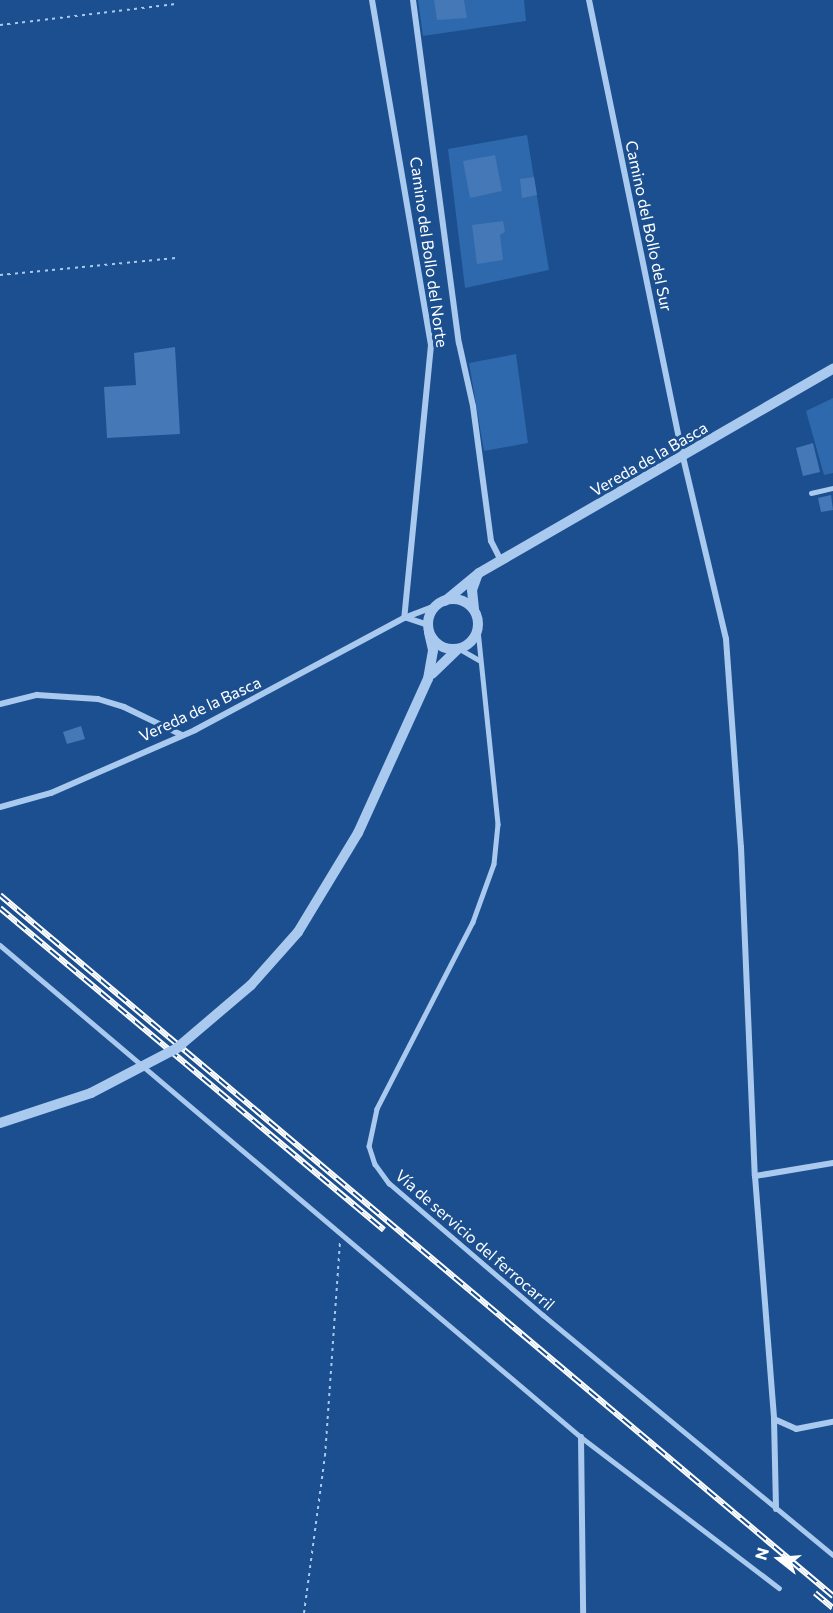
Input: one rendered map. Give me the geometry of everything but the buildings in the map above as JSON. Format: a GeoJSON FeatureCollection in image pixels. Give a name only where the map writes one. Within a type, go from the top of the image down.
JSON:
{"type":"FeatureCollection","features":[{"type":"Feature","properties":{"kind":"street","name":"Camino del Bollo del Norte"},"geometry":{"type":"LineString","coordinates":[[372,0],[431,345],[404,618]]}},
{"type":"Feature","properties":{"kind":"street"},"geometry":{"type":"LineString","coordinates":[[412,0],[459,343],[473,406],[491,541],[501,561]]}},
{"type":"Feature","properties":{"kind":"street","name":"Camino del Bollo del Sur"},"geometry":{"type":"LineString","coordinates":[[589,0],[683,457],[726,639],[741,846],[755,1176],[774,1419],[776,1509]]}},
{"type":"Feature","properties":{"kind":"street","name":"Vereda de la Basca"},"geometry":{"type":"LineString","coordinates":[[0,807],[51,793],[182,735],[302,676],[404,618],[440,603],[479,573],[833,369]]}},
{"type":"Feature","properties":{"kind":"street"},"geometry":{"type":"LineString","coordinates":[[428,679],[459,649],[473,640],[478,630],[472,590],[479,573]]}},
{"type":"Feature","properties":{"kind":"street"},"geometry":{"type":"LineString","coordinates":[[0,1123],[91,1093],[177,1048],[251,985],[298,932],[358,833],[428,679],[433,650],[429,629],[440,603],[461,600],[474,609]]}},
{"type":"Feature","properties":{"kind":"street"},"geometry":{"type":"LineString","coordinates":[[404,618],[429,629],[443,648],[459,649]]}},
{"type":"Feature","properties":{"kind":"street"},"geometry":{"type":"LineString","coordinates":[[0,704],[37,695],[98,699],[124,707],[182,735]]}},
{"type":"Feature","properties":{"kind":"street"},"geometry":{"type":"LineString","coordinates":[[755,1176],[833,1163]]}},
{"type":"Feature","properties":{"kind":"street"},"geometry":{"type":"LineString","coordinates":[[774,1419],[796,1429],[833,1422]]}},
{"type":"Feature","properties":{"kind":"street"},"geometry":{"type":"LineString","coordinates":[[581,1437],[583,1613]]}},
{"type":"Feature","properties":{"kind":"lane"},"geometry":{"type":"LineString","coordinates":[[811,493],[833,488]]}},
{"type":"Feature","properties":{"kind":"lane","name":"Vía de servicio del ferrocarril"},"geometry":{"type":"LineString","coordinates":[[478,630],[498,824],[494,864],[473,922],[377,1109],[369,1146],[375,1164],[389,1183],[434,1222],[833,1555]]}},
{"type":"Feature","properties":{"kind":"lane"},"geometry":{"type":"LineString","coordinates":[[459,649],[480,662]]}},
{"type":"Feature","properties":{"kind":"lane"},"geometry":{"type":"LineString","coordinates":[[0,945],[581,1437],[779,1588]]}},
{"type":"Feature","properties":{"kind":"path"},"geometry":{"type":"LineString","coordinates":[[0,25],[176,4]]}},
{"type":"Feature","properties":{"kind":"path"},"geometry":{"type":"LineString","coordinates":[[0,275],[178,258]]}},
{"type":"Feature","properties":{"kind":"path"},"geometry":{"type":"LineString","coordinates":[[304,1613],[325,1456],[340,1235]]}},
{"type":"Feature","properties":{"kind":"shaded area"},"geometry":{"type":"Polygon","coordinates":[[[418,0],[524,0],[526,21],[423,36],[418,0]]]}},
{"type":"Feature","properties":{"kind":"shaded area"},"geometry":{"type":"Polygon","coordinates":[[[527,135],[549,270],[465,288],[448,149],[527,135]]]}},
{"type":"Feature","properties":{"kind":"shaded area"},"geometry":{"type":"Polygon","coordinates":[[[516,354],[528,443],[484,451],[469,363],[516,354]]]}},
{"type":"Feature","properties":{"kind":"shaded area"},"geometry":{"type":"Polygon","coordinates":[[[833,398],[833,473],[824,475],[806,411],[833,398]]]}},
{"type":"Feature","properties":{"kind":"railway"},"geometry":{"type":"LineString","coordinates":[[0,895],[833,1596]]}},
{"type":"Feature","properties":{"kind":"railway"},"geometry":{"type":"LineString","coordinates":[[0,908],[384,1230]]}},
{"type":"Feature","properties":{"kind":"railway"},"geometry":{"type":"LineString","coordinates":[[815,1593],[833,1608]]}}]}
